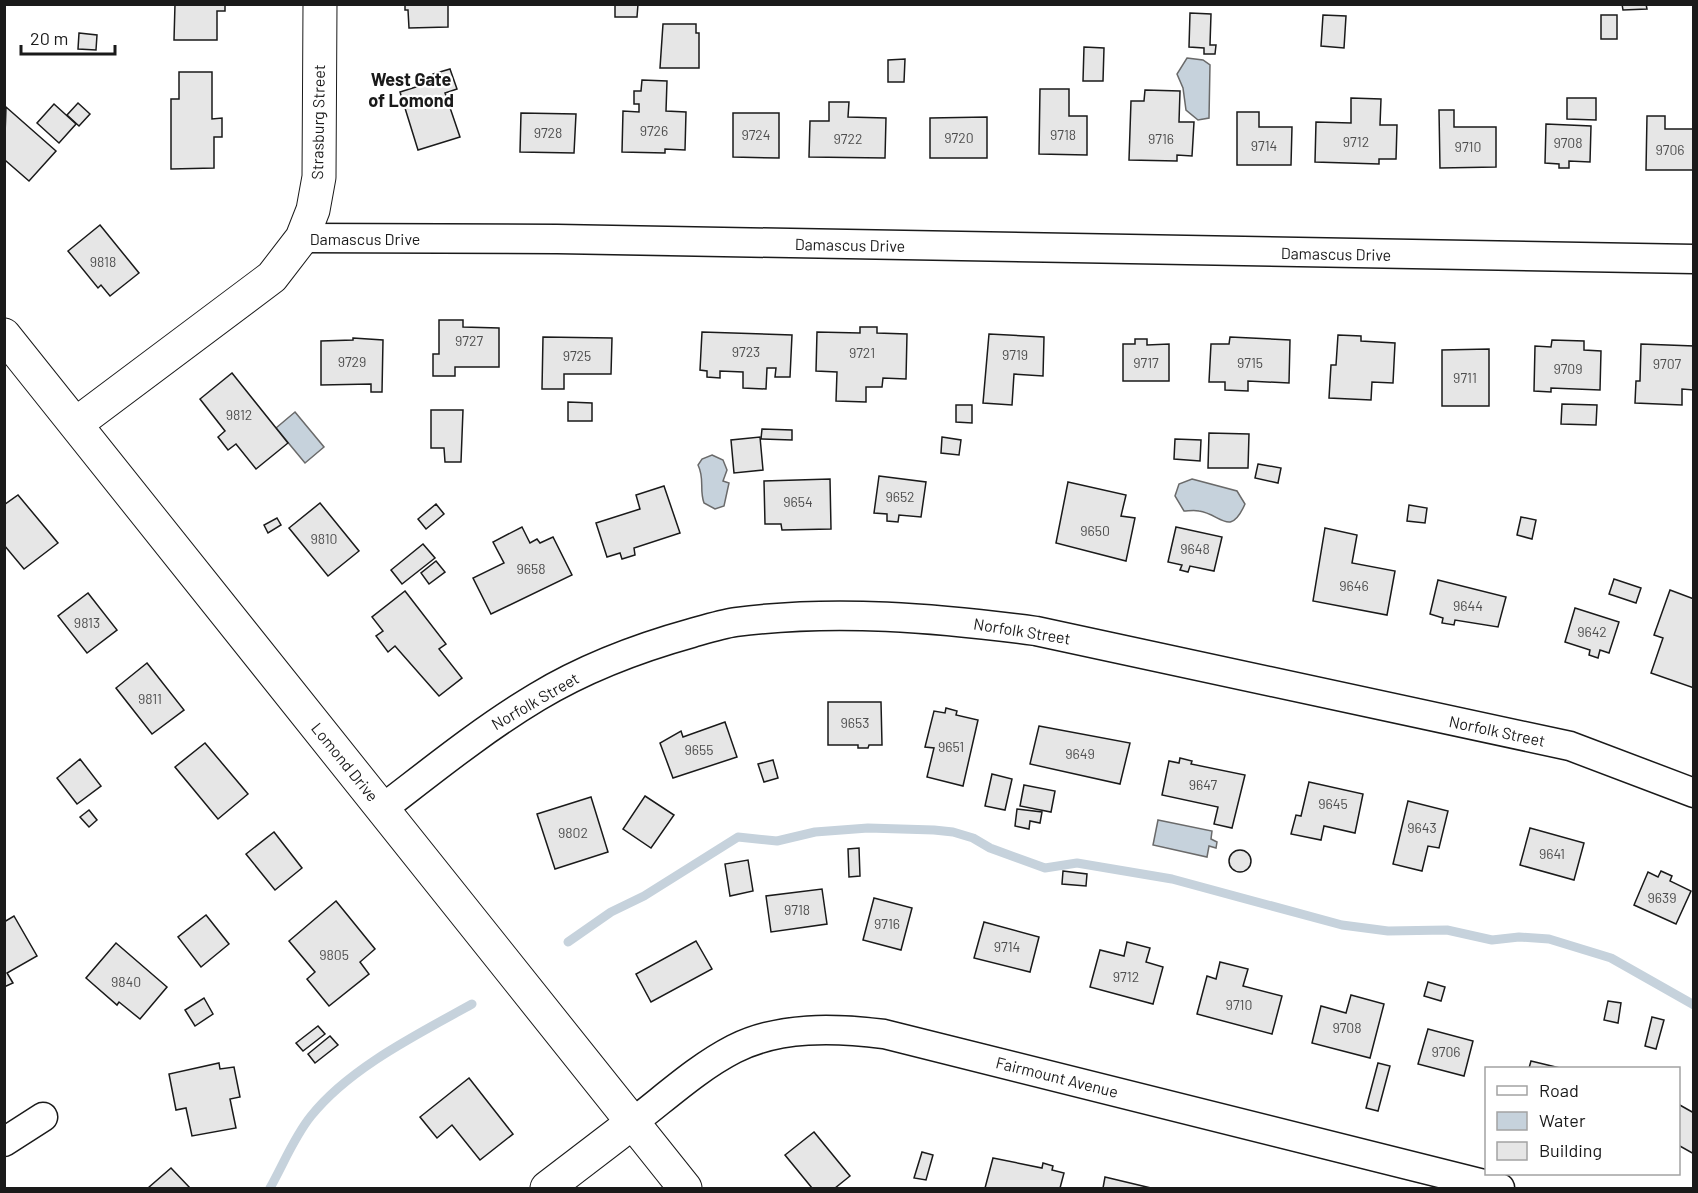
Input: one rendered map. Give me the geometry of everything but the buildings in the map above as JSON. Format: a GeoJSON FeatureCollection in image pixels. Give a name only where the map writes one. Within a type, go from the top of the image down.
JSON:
{"type":"FeatureCollection","features":[{"type":"Feature","properties":{"kind":"main road","name":"Strasburg Street"},"geometry":{"type":"LineString","coordinates":[[302,238],[313,210],[319,177],[320,4]]}},
{"type":"Feature","properties":{"kind":"main road","name":"Damascus Drive"},"geometry":{"type":"LineString","coordinates":[[76,424],[272,277],[302,238]]}},
{"type":"Feature","properties":{"kind":"main road","name":"Lomond Drive"},"geometry":{"type":"LineString","coordinates":[[4,335],[685,1188]]}},
{"type":"Feature","properties":{"kind":"main road"},"geometry":{"type":"LineString","coordinates":[[547,1188],[632,1123]]}},
{"type":"Feature","properties":{"kind":"street","name":"Damascus Drive"},"geometry":{"type":"LineString","coordinates":[[302,238],[557,239],[1694,259]]}},
{"type":"Feature","properties":{"kind":"street","name":"Norfolk Street"},"geometry":{"type":"LineString","coordinates":[[382,809],[480,733],[539,696],[601,664],[654,644],[735,622],[841,615],[948,620],[1036,631],[1570,746],[1694,793]]}},
{"type":"Feature","properties":{"kind":"street","name":"Fairmount Avenue"},"geometry":{"type":"LineString","coordinates":[[632,1123],[715,1060],[736,1048],[789,1033],[860,1031],[884,1034],[1500,1188]]}},
{"type":"Feature","properties":{"kind":"street"},"geometry":{"type":"LineString","coordinates":[[4,1142],[43,1117]]}},
{"type":"Feature","properties":{"kind":"water"},"geometry":{"type":"Polygon","coordinates":[[[1187,58],[1203,60],[1210,65],[1209,118],[1198,120],[1186,110],[1183,88],[1177,74],[1187,58]]]}},
{"type":"Feature","properties":{"kind":"water"},"geometry":{"type":"Polygon","coordinates":[[[295,412],[324,447],[305,463],[276,428],[295,412]]]}},
{"type":"Feature","properties":{"kind":"water"},"geometry":{"type":"Polygon","coordinates":[[[712,455],[723,460],[727,470],[723,481],[729,483],[724,506],[715,509],[704,503],[698,465],[702,459],[712,455]]]}},
{"type":"Feature","properties":{"kind":"water"},"geometry":{"type":"Polygon","coordinates":[[[1192,479],[1237,491],[1245,504],[1235,520],[1230,522],[1199,511],[1184,511],[1175,496],[1179,484],[1192,479]]]}},
{"type":"Feature","properties":{"kind":"water"},"geometry":{"type":"Polygon","coordinates":[[[1158,820],[1212,831],[1211,839],[1217,842],[1216,848],[1209,846],[1207,857],[1153,845],[1158,820]]]}},
{"type":"Feature","properties":{"kind":"waterway"},"geometry":{"type":"LineString","coordinates":[[568,942],[611,912],[644,896],[738,837],[777,841],[815,832],[868,828],[934,830],[953,832],[973,838],[990,848],[1045,868],[1077,863],[1172,879],[1342,925],[1388,931],[1447,930],[1492,940],[1519,937],[1549,939],[1611,958],[1694,1005]]}},
{"type":"Feature","properties":{"kind":"waterway"},"geometry":{"type":"LineString","coordinates":[[270,1188],[299,1133],[311,1116],[345,1082],[407,1040],[472,1004]]}},
{"type":"Feature","properties":{"kind":"district","name":"West Gate of Lomond"},"geometry":{"type":"Point","coordinates":[411,90]}}]}
